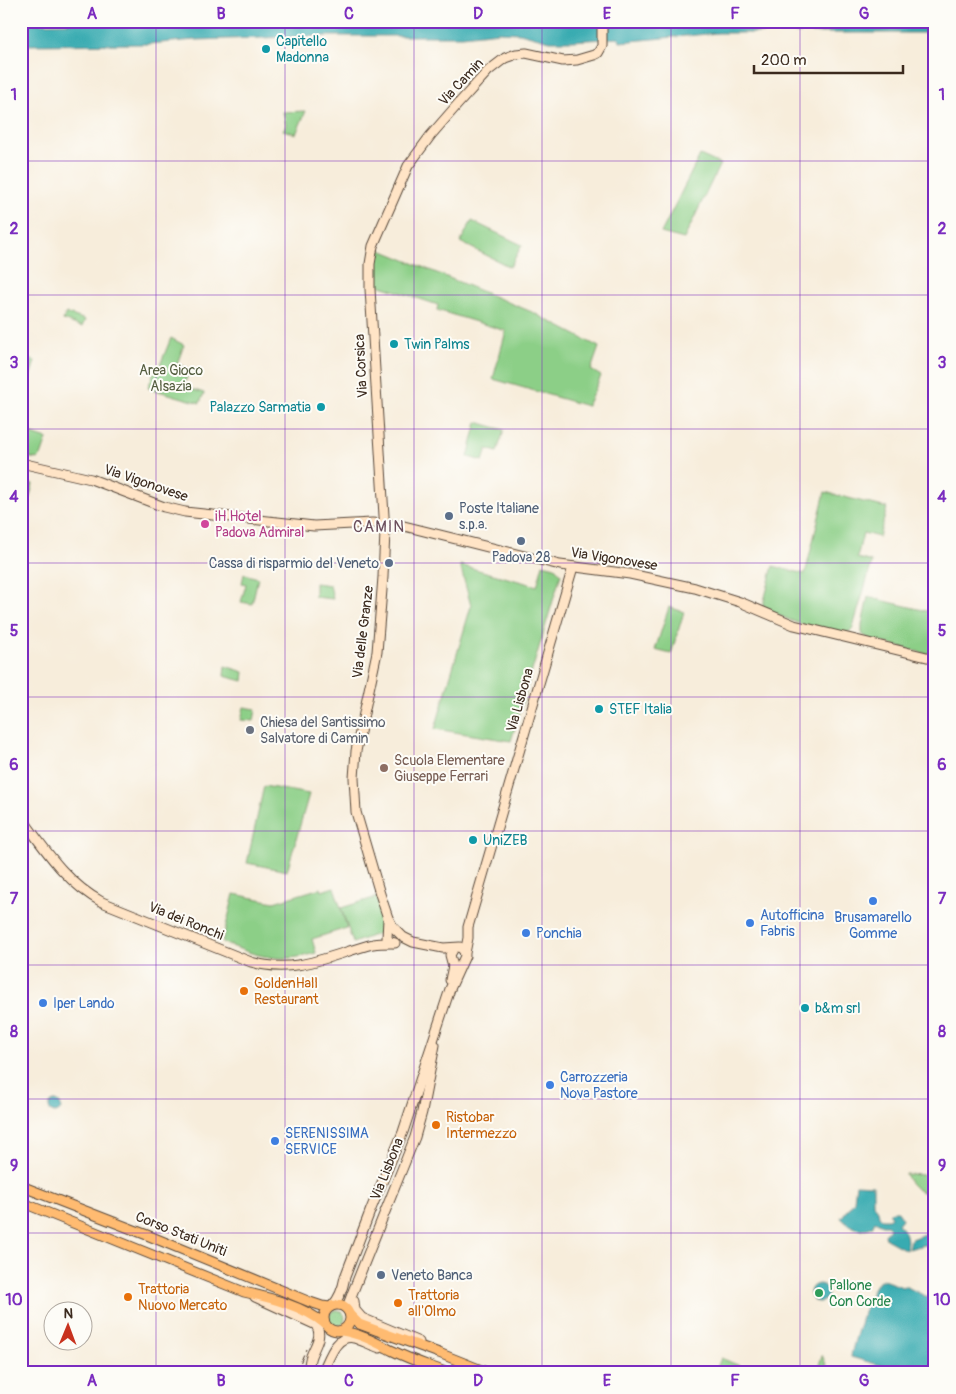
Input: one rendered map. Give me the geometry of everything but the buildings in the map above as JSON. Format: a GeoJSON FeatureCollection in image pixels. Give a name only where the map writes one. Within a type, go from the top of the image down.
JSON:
{"type":"FeatureCollection","features":[{"type":"Feature","properties":{"kind":"main road","name":"Corso Stati Uniti"},"geometry":{"type":"LineString","coordinates":[[21,1186],[147,1234],[317,1305],[331,1306]]}},
{"type":"Feature","properties":{"kind":"main road"},"geometry":{"type":"LineString","coordinates":[[21,1202],[244,1292],[266,1297],[307,1312],[332,1331],[341,1331],[370,1340],[394,1352],[448,1373]]}},
{"type":"Feature","properties":{"kind":"main road"},"geometry":{"type":"LineString","coordinates":[[325,1324],[324,1314],[331,1306],[342,1306],[359,1324],[489,1373]]}},
{"type":"Feature","properties":{"kind":"main road"},"geometry":{"type":"LineString","coordinates":[[341,1331],[349,1326],[350,1313]]}},
{"type":"Feature","properties":{"kind":"street","name":"Via Camin"},"geometry":{"type":"LineString","coordinates":[[388,210],[408,166],[421,148],[470,90],[497,63],[505,58],[521,53],[563,61],[577,60],[598,53],[602,43],[602,21]]}},
{"type":"Feature","properties":{"kind":"street","name":"Via Corsica"},"geometry":{"type":"LineString","coordinates":[[384,523],[369,271],[373,246],[388,210]]}},
{"type":"Feature","properties":{"kind":"street","name":"Via Vigonovese"},"geometry":{"type":"LineString","coordinates":[[21,463],[91,479],[164,507],[191,513],[314,526],[384,523],[419,529],[573,567],[630,574],[695,588],[740,602],[794,625],[935,659]]}},
{"type":"Feature","properties":{"kind":"street","name":"Via delle Granze"},"geometry":{"type":"LineString","coordinates":[[384,523],[383,577],[377,652],[356,750],[354,799],[359,825],[393,936]]}},
{"type":"Feature","properties":{"kind":"street","name":"Via Lisbona"},"geometry":{"type":"LineString","coordinates":[[450,989],[453,966],[450,952],[456,948],[468,927],[573,567]]}},
{"type":"Feature","properties":{"kind":"street","name":"Via dei Ronchi"},"geometry":{"type":"LineString","coordinates":[[21,817],[64,873],[87,894],[102,902],[251,962],[277,967],[296,966],[375,944],[393,936]]}},
{"type":"Feature","properties":{"kind":"street","name":"Via Lisbona"},"geometry":{"type":"LineString","coordinates":[[331,1306],[340,1295],[371,1209],[403,1132],[450,989],[464,957],[468,927]]}},
{"type":"Feature","properties":{"kind":"street"},"geometry":{"type":"LineString","coordinates":[[393,936],[428,946],[462,949],[464,957],[457,962],[428,946]]}},
{"type":"Feature","properties":{"kind":"street","name":"Via Lisbona"},"geometry":{"type":"LineString","coordinates":[[350,1313],[350,1299],[415,1137],[428,1086],[437,1032]]}},
{"type":"Feature","properties":{"kind":"street"},"geometry":{"type":"LineString","coordinates":[[366,1258],[354,1300],[357,1314],[439,1353]]}},
{"type":"Feature","properties":{"kind":"street"},"geometry":{"type":"LineString","coordinates":[[273,1287],[296,1292],[323,1302],[334,1297],[345,1277]]}},
{"type":"Feature","properties":{"kind":"street"},"geometry":{"type":"LineString","coordinates":[[244,1292],[316,1325],[319,1330],[319,1337],[311,1357],[308,1373]]}},
{"type":"Feature","properties":{"kind":"street"},"geometry":{"type":"LineString","coordinates":[[308,1373],[326,1332],[325,1324]]}},
{"type":"Feature","properties":{"kind":"street"},"geometry":{"type":"LineString","coordinates":[[322,1373],[332,1342],[341,1331]]}},
{"type":"Feature","properties":{"kind":"street"},"geometry":{"type":"LineString","coordinates":[[322,1373],[336,1344],[345,1338],[352,1338],[394,1352]]}},
{"type":"Feature","properties":{"kind":"green space"},"geometry":{"type":"Polygon","coordinates":[[[306,111],[296,134],[283,130],[286,125],[283,112],[306,111]]]}},
{"type":"Feature","properties":{"kind":"green space"},"geometry":{"type":"Polygon","coordinates":[[[700,155],[720,164],[684,239],[661,233],[700,155]]]}},
{"type":"Feature","properties":{"kind":"green space"},"geometry":{"type":"Polygon","coordinates":[[[472,221],[522,245],[510,267],[460,242],[472,221]]]}},
{"type":"Feature","properties":{"kind":"green space"},"geometry":{"type":"Polygon","coordinates":[[[376,248],[532,312],[599,347],[591,370],[601,376],[587,406],[493,379],[506,331],[437,310],[438,305],[375,284],[374,259],[376,248]]]}},
{"type":"Feature","properties":{"kind":"green space"},"geometry":{"type":"Polygon","coordinates":[[[66,313],[85,320],[82,327],[63,320],[66,313]]]}},
{"type":"Feature","properties":{"kind":"green space","name":"Area Gioco Alsazia"},"geometry":{"type":"Polygon","coordinates":[[[171,338],[184,345],[177,364],[189,369],[184,387],[204,393],[200,403],[148,388],[155,369],[158,370],[171,338]]]}},
{"type":"Feature","properties":{"kind":"green space"},"geometry":{"type":"Polygon","coordinates":[[[21,355],[35,361],[23,400],[21,400],[21,355]]]}},
{"type":"Feature","properties":{"kind":"green space"},"geometry":{"type":"Polygon","coordinates":[[[477,422],[504,430],[497,452],[487,449],[483,461],[468,457],[477,422]]]}},
{"type":"Feature","properties":{"kind":"green space"},"geometry":{"type":"Polygon","coordinates":[[[21,430],[47,439],[41,456],[37,459],[21,456],[21,430]]]}},
{"type":"Feature","properties":{"kind":"green space"},"geometry":{"type":"Polygon","coordinates":[[[21,481],[33,484],[21,532],[21,481]]]}},
{"type":"Feature","properties":{"kind":"green space"},"geometry":{"type":"Polygon","coordinates":[[[825,492],[887,508],[879,537],[863,533],[857,558],[872,562],[852,630],[844,634],[800,624],[762,609],[773,566],[805,574],[825,492]]]}},
{"type":"Feature","properties":{"kind":"green space"},"geometry":{"type":"Polygon","coordinates":[[[543,564],[555,567],[561,574],[511,741],[435,729],[471,606],[460,565],[537,586],[543,564]]]}},
{"type":"Feature","properties":{"kind":"green space"},"geometry":{"type":"Polygon","coordinates":[[[244,574],[258,578],[252,604],[241,602],[246,584],[242,583],[244,574]]]}},
{"type":"Feature","properties":{"kind":"green space"},"geometry":{"type":"Polygon","coordinates":[[[315,583],[330,585],[333,599],[315,597],[315,583]]]}},
{"type":"Feature","properties":{"kind":"green space"},"geometry":{"type":"Polygon","coordinates":[[[868,597],[935,613],[935,656],[869,639],[862,634],[868,597]]]}},
{"type":"Feature","properties":{"kind":"green space"},"geometry":{"type":"Polygon","coordinates":[[[669,607],[684,612],[671,654],[655,650],[669,607]]]}},
{"type":"Feature","properties":{"kind":"green space"},"geometry":{"type":"Polygon","coordinates":[[[225,666],[244,672],[243,681],[224,676],[225,666]]]}},
{"type":"Feature","properties":{"kind":"green space"},"geometry":{"type":"Polygon","coordinates":[[[244,707],[256,709],[254,721],[241,720],[244,707]]]}},
{"type":"Feature","properties":{"kind":"green space"},"geometry":{"type":"Polygon","coordinates":[[[264,786],[309,794],[287,871],[247,863],[264,786]]]}},
{"type":"Feature","properties":{"kind":"green space"},"geometry":{"type":"Polygon","coordinates":[[[334,887],[347,928],[312,939],[316,953],[290,958],[268,957],[257,955],[222,942],[234,894],[274,902],[321,888],[322,891],[334,887]]]}},
{"type":"Feature","properties":{"kind":"green space"},"geometry":{"type":"Polygon","coordinates":[[[377,897],[387,927],[385,931],[353,943],[341,908],[377,897]]]}},
{"type":"Feature","properties":{"kind":"green space"},"geometry":{"type":"Polygon","coordinates":[[[905,1174],[924,1175],[935,1178],[935,1197],[917,1189],[911,1184],[905,1174]]]}},
{"type":"Feature","properties":{"kind":"green space"},"geometry":{"type":"Polygon","coordinates":[[[337,1310],[343,1312],[345,1318],[343,1324],[337,1326],[331,1324],[329,1318],[331,1312],[337,1310]]]}},
{"type":"Feature","properties":{"kind":"green space"},"geometry":{"type":"Polygon","coordinates":[[[822,1355],[830,1373],[817,1373],[822,1355]]]}},
{"type":"Feature","properties":{"kind":"green space"},"geometry":{"type":"Polygon","coordinates":[[[721,1358],[756,1373],[715,1373],[721,1358]]]}},
{"type":"Feature","properties":{"kind":"water"},"geometry":{"type":"Polygon","coordinates":[[[159,21],[935,21],[935,33],[718,33],[620,42],[619,38],[550,41],[520,33],[499,32],[462,36],[328,36],[195,40],[149,44],[21,45],[21,24],[159,21]]]}},
{"type":"Feature","properties":{"kind":"water"},"geometry":{"type":"Polygon","coordinates":[[[53,1101],[57,1101],[61,1107],[57,1113],[53,1113],[49,1109],[49,1105],[53,1101]]]}},
{"type":"Feature","properties":{"kind":"water"},"geometry":{"type":"Polygon","coordinates":[[[856,1184],[873,1185],[873,1203],[882,1219],[891,1217],[889,1214],[892,1211],[898,1211],[902,1219],[898,1224],[906,1236],[906,1250],[886,1239],[885,1235],[890,1228],[887,1225],[882,1225],[875,1221],[872,1227],[859,1229],[851,1226],[841,1218],[854,1201],[856,1184]]]}},
{"type":"Feature","properties":{"kind":"water"},"geometry":{"type":"Polygon","coordinates":[[[925,1234],[931,1238],[928,1246],[923,1245],[909,1249],[911,1239],[925,1234]]]}},
{"type":"Feature","properties":{"kind":"water"},"geometry":{"type":"Polygon","coordinates":[[[883,1280],[905,1286],[935,1301],[935,1373],[882,1366],[851,1357],[869,1298],[876,1284],[883,1280]]]}},
{"type":"Feature","properties":{"kind":"water","name":"Pallone Con Corde"},"geometry":{"type":"Polygon","coordinates":[[[819,1284],[825,1287],[828,1293],[825,1299],[819,1302],[813,1299],[810,1293],[813,1287],[819,1284]]]}},
{"type":"Feature","properties":{"kind":"railway"},"geometry":{"type":"LineString","coordinates":[[296,1373],[306,1349]]}},
{"type":"Feature","properties":{"kind":"place","name":"Capitello Madonna"},"geometry":{"type":"Point","coordinates":[266,49]}},
{"type":"Feature","properties":{"kind":"place","name":"Twin Palms"},"geometry":{"type":"Point","coordinates":[394,344]}},
{"type":"Feature","properties":{"kind":"place","name":"Palazzo Sarmatia"},"geometry":{"type":"Point","coordinates":[321,407]}},
{"type":"Feature","properties":{"kind":"place","name":"Poste Italiane s.p.a."},"geometry":{"type":"Point","coordinates":[449,516]}},
{"type":"Feature","properties":{"kind":"place","name":"iH Hotel Padova Admiral"},"geometry":{"type":"Point","coordinates":[205,524]}},
{"type":"Feature","properties":{"kind":"place","name":"Padova 28"},"geometry":{"type":"Point","coordinates":[521,541]}},
{"type":"Feature","properties":{"kind":"place","name":"Cassa di risparmio del Veneto"},"geometry":{"type":"Point","coordinates":[389,563]}},
{"type":"Feature","properties":{"kind":"place","name":"STEF Italia"},"geometry":{"type":"Point","coordinates":[599,709]}},
{"type":"Feature","properties":{"kind":"place","name":"Chiesa del Santissimo Salvatore di Camin"},"geometry":{"type":"Point","coordinates":[250,730]}},
{"type":"Feature","properties":{"kind":"place","name":"Scuola Elementare Giuseppe Ferrari"},"geometry":{"type":"Point","coordinates":[384,768]}},
{"type":"Feature","properties":{"kind":"place","name":"UniZEB"},"geometry":{"type":"Point","coordinates":[473,840]}},
{"type":"Feature","properties":{"kind":"place","name":"Brusamarello Gomme"},"geometry":{"type":"Point","coordinates":[873,901]}},
{"type":"Feature","properties":{"kind":"place","name":"Autofficina Fabris"},"geometry":{"type":"Point","coordinates":[750,923]}},
{"type":"Feature","properties":{"kind":"place","name":"Ponchia"},"geometry":{"type":"Point","coordinates":[526,933]}},
{"type":"Feature","properties":{"kind":"place","name":"GoldenHall Restaurant"},"geometry":{"type":"Point","coordinates":[244,991]}},
{"type":"Feature","properties":{"kind":"place","name":"Iper Lando"},"geometry":{"type":"Point","coordinates":[43,1003]}},
{"type":"Feature","properties":{"kind":"place","name":"b&m srl"},"geometry":{"type":"Point","coordinates":[805,1008]}},
{"type":"Feature","properties":{"kind":"place","name":"Carrozzeria Nova Pastore"},"geometry":{"type":"Point","coordinates":[550,1085]}},
{"type":"Feature","properties":{"kind":"place","name":"Ristobar Intermezzo"},"geometry":{"type":"Point","coordinates":[436,1125]}},
{"type":"Feature","properties":{"kind":"place","name":"SERENISSIMA SERVICE"},"geometry":{"type":"Point","coordinates":[275,1141]}},
{"type":"Feature","properties":{"kind":"place","name":"Veneto Banca"},"geometry":{"type":"Point","coordinates":[381,1275]}},
{"type":"Feature","properties":{"kind":"place","name":"Pallone Con Corde"},"geometry":{"type":"Point","coordinates":[819,1293]}},
{"type":"Feature","properties":{"kind":"place","name":"Trattoria Nuovo Mercato"},"geometry":{"type":"Point","coordinates":[128,1297]}},
{"type":"Feature","properties":{"kind":"place","name":"Trattoria all'Olmo"},"geometry":{"type":"Point","coordinates":[398,1303]}},
{"type":"Feature","properties":{"kind":"district","name":"CAMIN"},"geometry":{"type":"Point","coordinates":[379,527]}}]}
